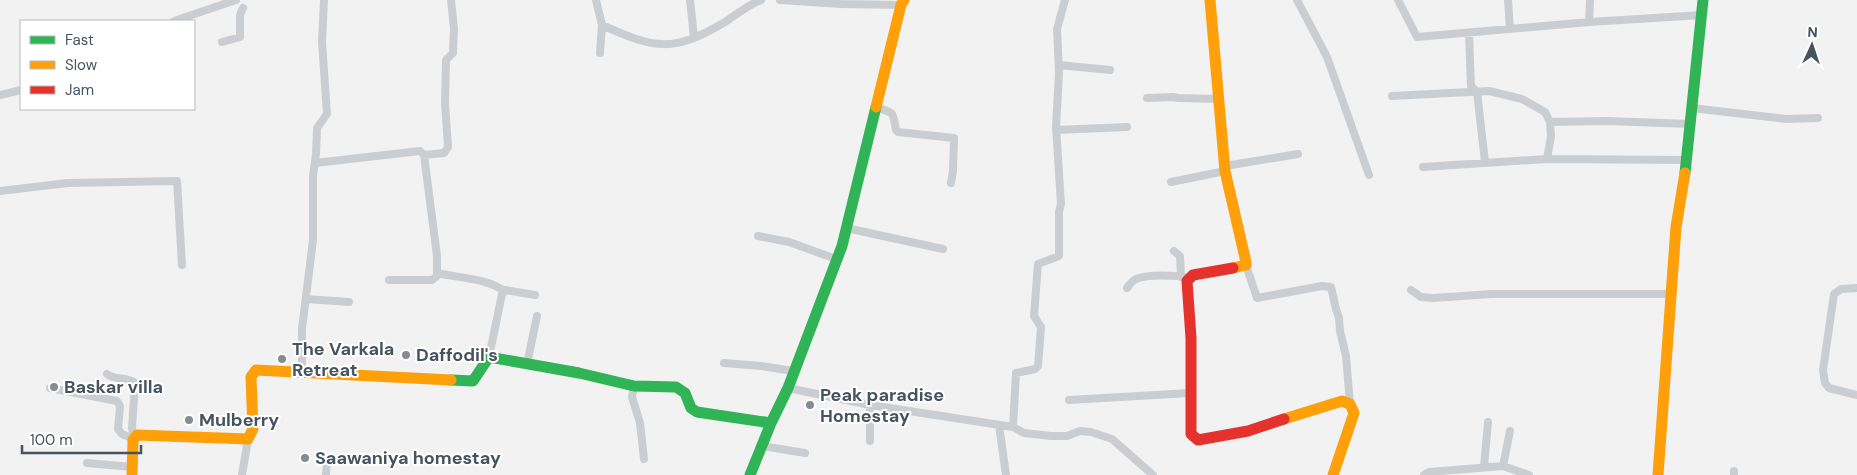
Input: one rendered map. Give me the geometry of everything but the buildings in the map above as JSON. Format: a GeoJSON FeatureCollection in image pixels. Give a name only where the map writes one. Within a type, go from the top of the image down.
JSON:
{"type":"FeatureCollection","features":[{"type":"Feature","properties":{"kind":"street"},"geometry":{"type":"LineString","coordinates":[[177,20],[236,0]]}},
{"type":"Feature","properties":{"kind":"street"},"geometry":{"type":"LineString","coordinates":[[302,371],[302,329],[313,240],[313,176],[317,128],[327,114],[322,42],[324,0]]}},
{"type":"Feature","properties":{"kind":"street"},"geometry":{"type":"LineString","coordinates":[[424,155],[444,153],[448,148],[445,103],[446,60],[453,53],[454,29],[451,0]]}},
{"type":"Feature","properties":{"kind":"street"},"geometry":{"type":"LineString","coordinates":[[596,0],[602,25],[600,53]]}},
{"type":"Feature","properties":{"kind":"street"},"geometry":{"type":"LineString","coordinates":[[690,0],[694,37]]}},
{"type":"Feature","properties":{"kind":"street"},"geometry":{"type":"LineString","coordinates":[[602,25],[632,39],[658,45],[671,44],[694,37],[761,0]]}},
{"type":"Feature","properties":{"kind":"street"},"geometry":{"type":"LineString","coordinates":[[750,475],[788,388],[846,228],[902,2],[780,0]]}},
{"type":"Feature","properties":{"kind":"street"},"geometry":{"type":"LineString","coordinates":[[1014,428],[1016,373],[1035,369],[1038,366],[1041,327],[1034,316],[1038,264],[1060,256],[1059,212],[1061,204],[1056,130],[1059,65],[1057,29],[1065,0]]}},
{"type":"Feature","properties":{"kind":"street"},"geometry":{"type":"LineString","coordinates":[[1210,0],[1225,169],[1245,251],[1246,265],[1257,298],[1322,286],[1331,287],[1340,318],[1341,335],[1346,356],[1350,404],[1354,413],[1333,475]]}},
{"type":"Feature","properties":{"kind":"street"},"geometry":{"type":"LineString","coordinates":[[1296,0],[1327,58],[1370,175]]}},
{"type":"Feature","properties":{"kind":"street"},"geometry":{"type":"LineString","coordinates":[[1398,0],[1417,37],[1589,22],[1702,15]]}},
{"type":"Feature","properties":{"kind":"street"},"geometry":{"type":"LineString","coordinates":[[1508,0],[1510,29]]}},
{"type":"Feature","properties":{"kind":"street"},"geometry":{"type":"LineString","coordinates":[[1589,22],[1590,0]]}},
{"type":"Feature","properties":{"kind":"street"},"geometry":{"type":"LineString","coordinates":[[1658,475],[1676,226],[1687,160],[1703,0]]}},
{"type":"Feature","properties":{"kind":"street"},"geometry":{"type":"LineString","coordinates":[[222,42],[240,37],[240,15],[243,8]]}},
{"type":"Feature","properties":{"kind":"street"},"geometry":{"type":"LineString","coordinates":[[1469,33],[1471,86],[1477,92],[1485,162]]}},
{"type":"Feature","properties":{"kind":"street"},"geometry":{"type":"LineString","coordinates":[[1059,65],[1110,70]]}},
{"type":"Feature","properties":{"kind":"street"},"geometry":{"type":"LineString","coordinates":[[0,95],[20,90]]}},
{"type":"Feature","properties":{"kind":"street"},"geometry":{"type":"LineString","coordinates":[[1392,96],[1489,90],[1522,99],[1545,112],[1550,122],[1551,136],[1547,160]]}},
{"type":"Feature","properties":{"kind":"street"},"geometry":{"type":"LineString","coordinates":[[1147,98],[1220,98]]}},
{"type":"Feature","properties":{"kind":"street"},"geometry":{"type":"LineString","coordinates":[[876,107],[893,114],[898,132],[954,138],[951,183]]}},
{"type":"Feature","properties":{"kind":"street"},"geometry":{"type":"LineString","coordinates":[[1692,108],[1786,119],[1818,118]]}},
{"type":"Feature","properties":{"kind":"street"},"geometry":{"type":"LineString","coordinates":[[1550,122],[1606,121],[1691,124]]}},
{"type":"Feature","properties":{"kind":"street"},"geometry":{"type":"LineString","coordinates":[[1056,130],[1127,127]]}},
{"type":"Feature","properties":{"kind":"street"},"geometry":{"type":"LineString","coordinates":[[315,163],[420,151],[424,155],[437,256],[436,278],[432,280],[389,280]]}},
{"type":"Feature","properties":{"kind":"street"},"geometry":{"type":"LineString","coordinates":[[1172,182],[1298,154]]}},
{"type":"Feature","properties":{"kind":"street"},"geometry":{"type":"LineString","coordinates":[[1423,167],[1547,160],[1687,160]]}},
{"type":"Feature","properties":{"kind":"street"},"geometry":{"type":"LineString","coordinates":[[0,191],[68,183],[176,181],[182,265]]}},
{"type":"Feature","properties":{"kind":"street"},"geometry":{"type":"LineString","coordinates":[[846,228],[943,249]]}},
{"type":"Feature","properties":{"kind":"street"},"geometry":{"type":"LineString","coordinates":[[758,236],[790,242],[836,259]]}},
{"type":"Feature","properties":{"kind":"street"},"geometry":{"type":"LineString","coordinates":[[1174,251],[1180,256],[1187,281],[1192,338],[1191,434],[1198,440],[1248,431],[1342,401],[1350,404]]}},
{"type":"Feature","properties":{"kind":"street"},"geometry":{"type":"LineString","coordinates":[[1127,288],[1133,280],[1138,278],[1185,277],[1246,265]]}},
{"type":"Feature","properties":{"kind":"street"},"geometry":{"type":"LineString","coordinates":[[437,273],[486,283],[504,292],[535,295]]}},
{"type":"Feature","properties":{"kind":"street"},"geometry":{"type":"LineString","coordinates":[[1857,288],[1841,289],[1834,294],[1823,370],[1824,382],[1832,390],[1857,395]]}},
{"type":"Feature","properties":{"kind":"street"},"geometry":{"type":"LineString","coordinates":[[1411,290],[1421,296],[1433,298],[1492,294],[1670,294]]}},
{"type":"Feature","properties":{"kind":"street"},"geometry":{"type":"LineString","coordinates":[[242,475],[248,439],[253,429],[251,376],[256,370],[473,381],[489,357],[504,292]]}},
{"type":"Feature","properties":{"kind":"street"},"geometry":{"type":"LineString","coordinates":[[306,299],[349,302]]}},
{"type":"Feature","properties":{"kind":"street"},"geometry":{"type":"LineString","coordinates":[[527,364],[536,316]]}},
{"type":"Feature","properties":{"kind":"street"},"geometry":{"type":"LineString","coordinates":[[489,357],[579,373],[634,386],[676,387],[685,394],[691,408],[698,412],[772,423]]}},
{"type":"Feature","properties":{"kind":"street"},"geometry":{"type":"LineString","coordinates":[[724,363],[793,371]]}},
{"type":"Feature","properties":{"kind":"street"},"geometry":{"type":"LineString","coordinates":[[87,463],[132,471],[134,381],[114,378],[107,374]]}},
{"type":"Feature","properties":{"kind":"street"},"geometry":{"type":"LineString","coordinates":[[634,386],[632,397],[640,423],[644,459]]}},
{"type":"Feature","properties":{"kind":"street"},"geometry":{"type":"LineString","coordinates":[[50,388],[117,401],[120,406],[118,428],[122,434],[134,438]]}},
{"type":"Feature","properties":{"kind":"street"},"geometry":{"type":"LineString","coordinates":[[788,388],[870,405],[999,425],[1014,428],[1024,433],[1067,436],[1080,431],[1090,432],[1112,439],[1153,475]]}},
{"type":"Feature","properties":{"kind":"street"},"geometry":{"type":"LineString","coordinates":[[1069,400],[1190,393]]}},
{"type":"Feature","properties":{"kind":"street"},"geometry":{"type":"LineString","coordinates":[[870,405],[870,441]]}},
{"type":"Feature","properties":{"kind":"street"},"geometry":{"type":"LineString","coordinates":[[1484,467],[1488,422]]}},
{"type":"Feature","properties":{"kind":"street"},"geometry":{"type":"LineString","coordinates":[[999,425],[1006,475]]}},
{"type":"Feature","properties":{"kind":"street"},"geometry":{"type":"LineString","coordinates":[[1503,466],[1510,431]]}},
{"type":"Feature","properties":{"kind":"street"},"geometry":{"type":"LineString","coordinates":[[134,438],[137,435],[248,439]]}},
{"type":"Feature","properties":{"kind":"street"},"geometry":{"type":"LineString","coordinates":[[762,446],[805,453]]}},
{"type":"Feature","properties":{"kind":"street"},"geometry":{"type":"LineString","coordinates":[[326,475],[327,462]]}},
{"type":"Feature","properties":{"kind":"street"},"geometry":{"type":"LineString","coordinates":[[1424,475],[1429,472],[1503,466],[1529,475]]}},
{"type":"Feature","properties":{"kind":"traffic: fast"},"geometry":{"type":"LineString","coordinates":[[1685,173],[1703,0]]}},
{"type":"Feature","properties":{"kind":"traffic: fast"},"geometry":{"type":"LineString","coordinates":[[750,475],[771,423],[788,388],[842,246],[876,107]]}},
{"type":"Feature","properties":{"kind":"traffic: fast"},"geometry":{"type":"LineString","coordinates":[[451,380],[473,381],[489,357],[579,373],[634,386],[676,387],[685,393],[691,408],[697,412],[771,423]]}},
{"type":"Feature","properties":{"kind":"traffic: slow"},"geometry":{"type":"LineString","coordinates":[[876,107],[901,5],[904,0]]}},
{"type":"Feature","properties":{"kind":"traffic: slow"},"geometry":{"type":"LineString","coordinates":[[1210,0],[1225,171],[1246,262],[1246,265],[1233,268]]}},
{"type":"Feature","properties":{"kind":"traffic: slow"},"geometry":{"type":"LineString","coordinates":[[1658,475],[1676,227],[1685,173]]}},
{"type":"Feature","properties":{"kind":"traffic: slow"},"geometry":{"type":"LineString","coordinates":[[132,475],[133,440],[137,435],[248,439],[253,429],[251,377],[256,370],[451,380]]}},
{"type":"Feature","properties":{"kind":"traffic: slow"},"geometry":{"type":"LineString","coordinates":[[1284,419],[1342,401],[1350,404],[1354,413],[1333,475]]}},
{"type":"Feature","properties":{"kind":"traffic: jam"},"geometry":{"type":"LineString","coordinates":[[1233,268],[1193,275],[1187,281],[1191,338],[1191,434],[1198,440],[1248,431],[1284,419]]}},
{"type":"Feature","properties":{"kind":"place","name":"Daffodil's"},"geometry":{"type":"Point","coordinates":[406,355]}},
{"type":"Feature","properties":{"kind":"place","name":"The Varkala Retreat"},"geometry":{"type":"Point","coordinates":[282,359]}},
{"type":"Feature","properties":{"kind":"place","name":"Baskar villa"},"geometry":{"type":"Point","coordinates":[54,387]}},
{"type":"Feature","properties":{"kind":"place","name":"Peak paradise Homestay"},"geometry":{"type":"Point","coordinates":[810,405]}},
{"type":"Feature","properties":{"kind":"place","name":"Mulberry"},"geometry":{"type":"Point","coordinates":[189,420]}},
{"type":"Feature","properties":{"kind":"place","name":"Saawaniya homestay"},"geometry":{"type":"Point","coordinates":[305,458]}}]}
